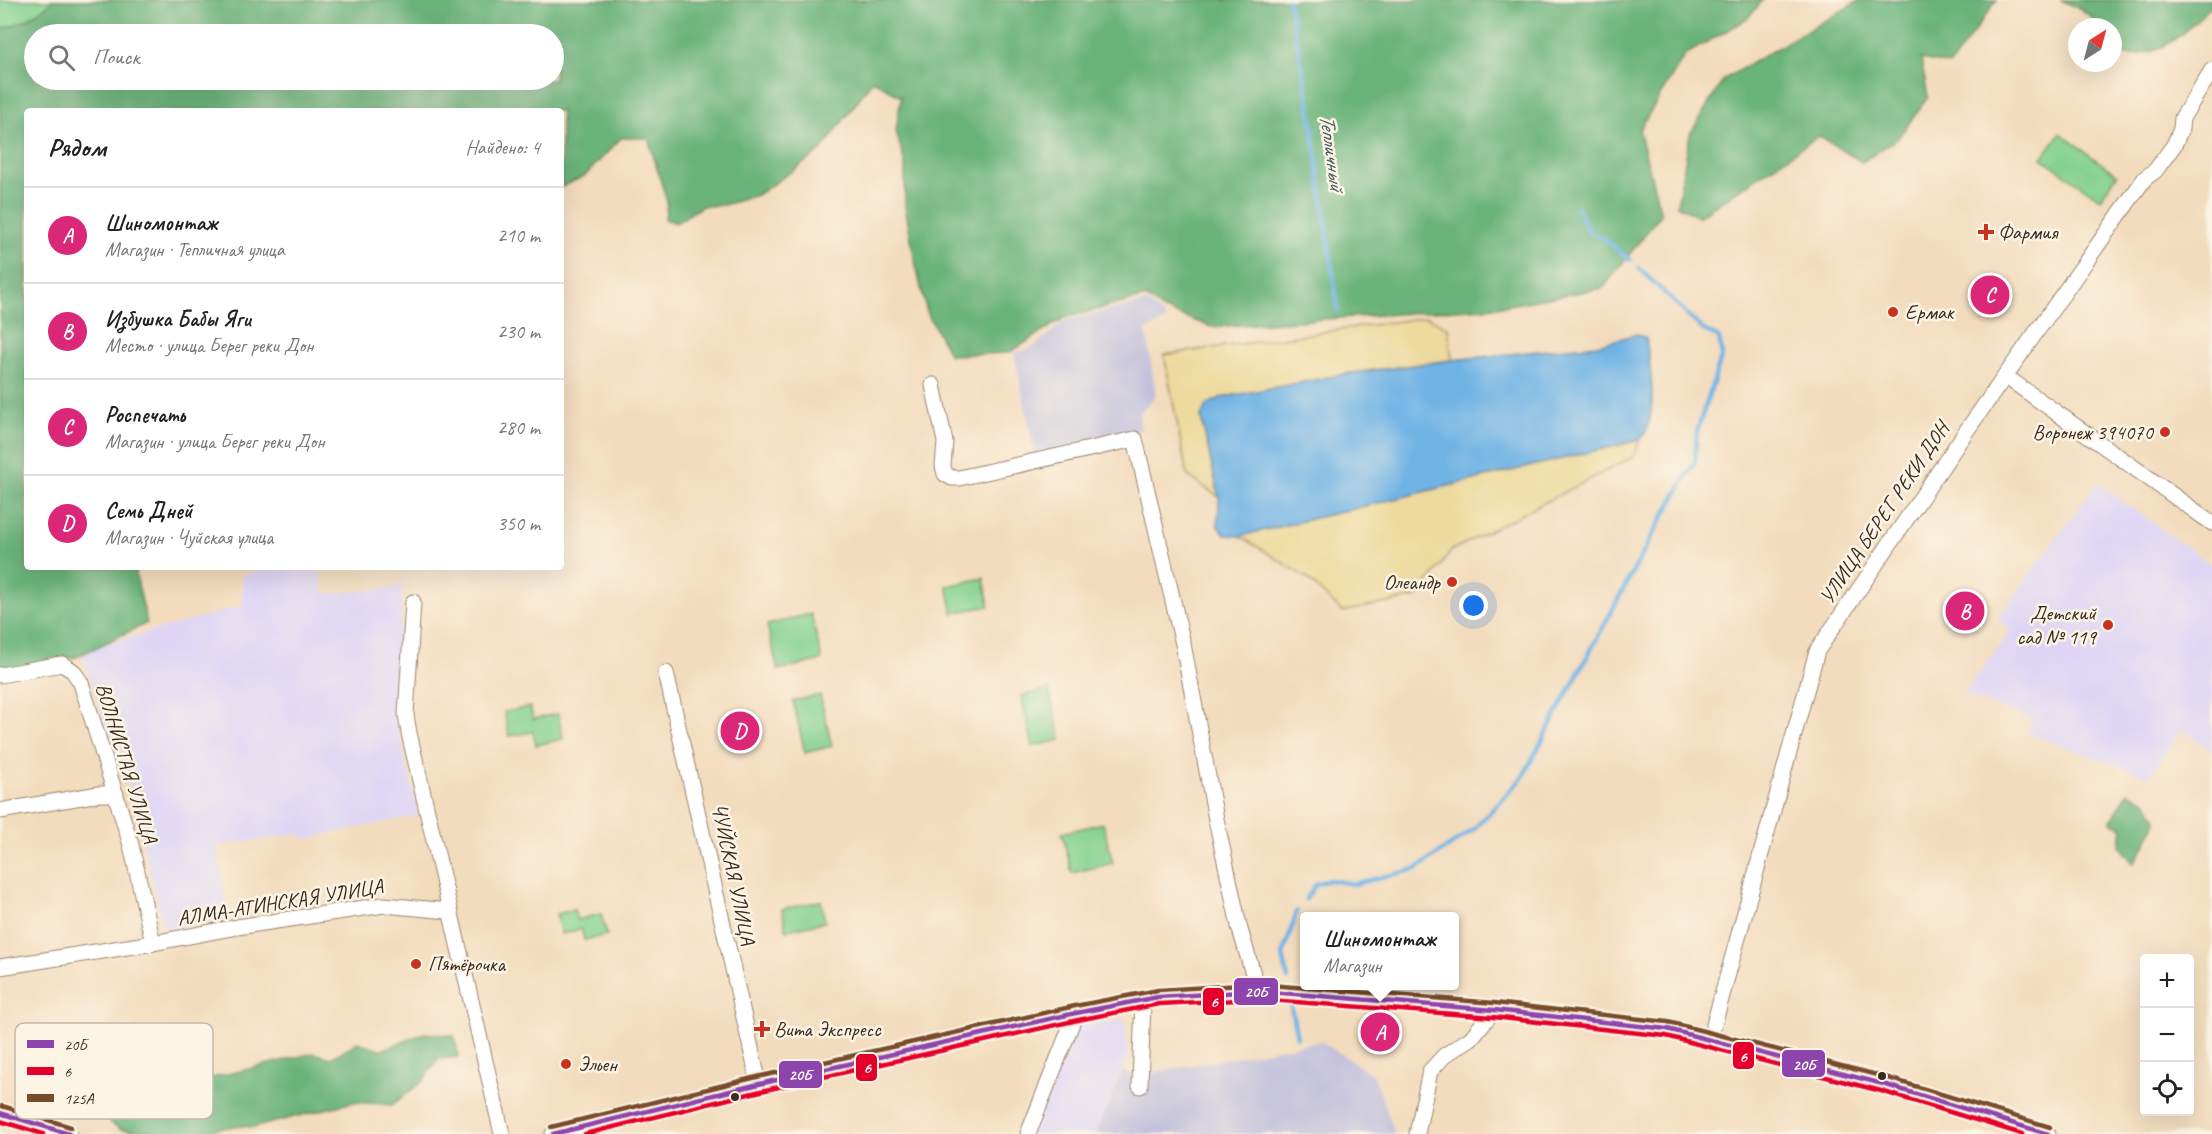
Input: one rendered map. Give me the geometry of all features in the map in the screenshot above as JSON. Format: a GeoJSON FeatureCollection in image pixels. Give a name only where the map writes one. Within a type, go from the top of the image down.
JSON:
{"type":"FeatureCollection","features":[{"type":"Feature","properties":{"kind":"street","name":"УЛИЦА БЕРЕГ РЕКИ ДОН"},"geometry":{"type":"LineString","coordinates":[[1710,1039],[1817,651],[1866,576],[2005,376],[2145,178],[2155,171],[2174,145],[2181,129],[2182,118],[2212,70]]}},
{"type":"Feature","properties":{"kind":"street"},"geometry":{"type":"LineString","coordinates":[[2005,376],[2212,523]]}},
{"type":"Feature","properties":{"kind":"street"},"geometry":{"type":"LineString","coordinates":[[933,385],[945,442],[943,466],[945,474],[952,478],[1135,439],[1183,644],[1239,926],[1258,991]]}},
{"type":"Feature","properties":{"kind":"street"},"geometry":{"type":"LineString","coordinates":[[413,602],[407,706],[408,733],[502,1134]]}},
{"type":"Feature","properties":{"kind":"street","name":"ВОЛНИСТАЯ УЛИЦА"},"geometry":{"type":"LineString","coordinates":[[0,675],[62,664],[73,670],[81,683],[131,845],[153,944]]}},
{"type":"Feature","properties":{"kind":"street","name":"ЧУЙСКАЯ УЛИЦА"},"geometry":{"type":"LineString","coordinates":[[666,673],[759,1084]]}},
{"type":"Feature","properties":{"kind":"street"},"geometry":{"type":"LineString","coordinates":[[0,811],[99,794],[116,794]]}},
{"type":"Feature","properties":{"kind":"street","name":"АЛМА-АТИНСКАЯ УЛИЦА"},"geometry":{"type":"LineString","coordinates":[[0,967],[384,905],[449,911]]}},
{"type":"Feature","properties":{"kind":"street"},"geometry":{"type":"LineString","coordinates":[[553,1134],[759,1084],[1076,1013],[1158,998],[1258,991],[1494,1010],[1667,1029],[1883,1084],[2048,1134]]}},
{"type":"Feature","properties":{"kind":"street"},"geometry":{"type":"LineString","coordinates":[[1140,1086],[1143,1000]]}},
{"type":"Feature","properties":{"kind":"street"},"geometry":{"type":"LineString","coordinates":[[1417,1134],[1430,1071],[1445,1055],[1471,1038],[1494,1010]]}},
{"type":"Feature","properties":{"kind":"street"},"geometry":{"type":"LineString","coordinates":[[1028,1134],[1076,1013]]}},
{"type":"Feature","properties":{"kind":"street"},"geometry":{"type":"LineString","coordinates":[[0,1113],[15,1118]]}},
{"type":"Feature","properties":{"kind":"street"},"geometry":{"type":"LineString","coordinates":[[20,1119],[69,1134]]}},
{"type":"Feature","properties":{"kind":"shaded area"},"geometry":{"type":"Polygon","coordinates":[[[1147,302],[1167,320],[1146,331],[1156,395],[1139,414],[1141,430],[1035,454],[1014,353],[1032,348],[1066,320],[1147,302]]]}},
{"type":"Feature","properties":{"kind":"shaded area","name":"Детский сад № 119"},"geometry":{"type":"Polygon","coordinates":[[[2097,483],[2212,565],[2212,751],[2181,729],[2149,777],[2027,733],[2032,719],[1962,695],[2011,631],[1997,619],[2097,483]]]}},
{"type":"Feature","properties":{"kind":"shaded area"},"geometry":{"type":"Polygon","coordinates":[[[267,570],[320,570],[325,594],[393,588],[403,582],[394,713],[419,815],[306,839],[297,834],[217,846],[229,920],[164,929],[129,782],[121,780],[82,651],[242,606],[243,575],[267,570]]]}},
{"type":"Feature","properties":{"kind":"shaded area"},"geometry":{"type":"Polygon","coordinates":[[[1125,1020],[1128,1057],[1096,1134],[1030,1134],[1076,1024],[1125,1020]]]}},
{"type":"Feature","properties":{"kind":"shaded area"},"geometry":{"type":"Polygon","coordinates":[[[1321,1041],[1374,1076],[1395,1134],[1096,1134],[1123,1071],[1134,1076],[1321,1041]]]}},
{"type":"Feature","properties":{"kind":"green space"},"geometry":{"type":"Polygon","coordinates":[[[0,0],[55,0],[27,20],[0,30],[0,0]]]}},
{"type":"Feature","properties":{"kind":"green space"},"geometry":{"type":"Polygon","coordinates":[[[55,0],[1763,0],[1747,19],[1685,55],[1639,130],[1661,214],[1603,288],[1497,307],[1212,327],[1162,309],[1146,297],[1064,318],[1009,353],[950,355],[927,313],[905,206],[905,164],[896,131],[901,97],[873,80],[821,151],[757,195],[724,205],[702,206],[676,223],[665,219],[667,202],[648,138],[621,138],[585,176],[564,186],[564,108],[24,108],[24,570],[137,570],[135,571],[147,623],[76,657],[0,674],[0,30],[27,20],[55,0]]]}},
{"type":"Feature","properties":{"kind":"green space"},"geometry":{"type":"Polygon","coordinates":[[[1860,0],[1997,0],[1950,65],[1921,59],[1928,97],[1898,138],[1862,162],[1819,136],[1698,217],[1677,205],[1690,134],[1724,79],[1860,0]]]}},
{"type":"Feature","properties":{"kind":"green space"},"geometry":{"type":"Polygon","coordinates":[[[2060,0],[2212,0],[2212,5],[2176,39],[2143,54],[2122,55],[2122,18],[2092,18],[2081,9],[2060,0]]]}},
{"type":"Feature","properties":{"kind":"green space"},"geometry":{"type":"Polygon","coordinates":[[[2060,133],[2117,175],[2100,199],[2042,158],[2060,133]]]}},
{"type":"Feature","properties":{"kind":"green space"},"geometry":{"type":"Polygon","coordinates":[[[984,578],[989,606],[953,613],[947,586],[984,578]]]}},
{"type":"Feature","properties":{"kind":"green space"},"geometry":{"type":"Polygon","coordinates":[[[811,614],[822,660],[778,670],[767,625],[811,614]]]}},
{"type":"Feature","properties":{"kind":"green space"},"geometry":{"type":"Polygon","coordinates":[[[1049,689],[1061,740],[1033,746],[1021,696],[1049,689]]]}},
{"type":"Feature","properties":{"kind":"green space"},"geometry":{"type":"Polygon","coordinates":[[[820,695],[832,746],[805,753],[793,701],[820,695]]]}},
{"type":"Feature","properties":{"kind":"green space"},"geometry":{"type":"Polygon","coordinates":[[[530,707],[533,719],[558,714],[563,739],[536,745],[533,732],[509,736],[504,712],[530,707]]]}},
{"type":"Feature","properties":{"kind":"green space"},"geometry":{"type":"Polygon","coordinates":[[[2128,792],[2147,802],[2157,819],[2134,864],[2120,847],[2123,828],[2111,822],[2128,792]]]}},
{"type":"Feature","properties":{"kind":"green space"},"geometry":{"type":"Polygon","coordinates":[[[1103,823],[1113,863],[1072,873],[1062,833],[1103,823]]]}},
{"type":"Feature","properties":{"kind":"green space"},"geometry":{"type":"Polygon","coordinates":[[[821,901],[825,922],[786,930],[782,909],[821,901]]]}},
{"type":"Feature","properties":{"kind":"green space"},"geometry":{"type":"Polygon","coordinates":[[[574,910],[577,920],[601,914],[607,935],[584,940],[581,929],[561,934],[556,914],[574,910]]]}},
{"type":"Feature","properties":{"kind":"green space"},"geometry":{"type":"Polygon","coordinates":[[[425,1033],[454,1036],[459,1057],[438,1059],[423,1081],[392,1105],[353,1102],[256,1127],[235,1126],[185,1134],[120,1129],[110,1122],[110,1119],[213,1119],[213,1078],[314,1053],[331,1058],[358,1042],[382,1050],[425,1033]]]}},
{"type":"Feature","properties":{"kind":"sand"},"geometry":{"type":"Polygon","coordinates":[[[1427,317],[1448,328],[1452,360],[1345,374],[1220,398],[1207,405],[1201,417],[1219,497],[1187,475],[1164,355],[1427,317]]]}},
{"type":"Feature","properties":{"kind":"sand"},"geometry":{"type":"Polygon","coordinates":[[[1640,440],[1633,457],[1452,550],[1417,597],[1342,612],[1306,577],[1240,536],[1640,440]]]}},
{"type":"Feature","properties":{"kind":"water"},"geometry":{"type":"Polygon","coordinates":[[[1637,334],[1646,338],[1652,391],[1650,418],[1640,440],[1240,536],[1226,535],[1218,527],[1219,497],[1201,417],[1207,405],[1220,398],[1345,374],[1597,345],[1637,334]]]}},
{"type":"Feature","properties":{"kind":"waterway","name":"Тепличный"},"geometry":{"type":"LineString","coordinates":[[1288,0],[1309,102],[1338,310]]}},
{"type":"Feature","properties":{"kind":"waterway"},"geometry":{"type":"LineString","coordinates":[[1577,206],[1589,232],[1605,239],[1630,260]]}},
{"type":"Feature","properties":{"kind":"waterway"},"geometry":{"type":"LineString","coordinates":[[1306,899],[1316,884],[1329,880],[1354,884],[1416,869],[1474,829],[1522,778],[1652,536],[1695,462],[1697,431],[1722,355],[1719,338],[1702,329],[1639,268]]}},
{"type":"Feature","properties":{"kind":"waterway"},"geometry":{"type":"LineString","coordinates":[[1288,979],[1283,955],[1297,911]]}},
{"type":"Feature","properties":{"kind":"waterway"},"geometry":{"type":"LineString","coordinates":[[1291,1007],[1297,1037]]}},
{"type":"Feature","properties":{"kind":"transit line","name":"125А"},"geometry":{"type":"LineString","coordinates":[[551,1127],[757,1077],[1075,1006],[1158,990],[1258,984],[1300,987]]}},
{"type":"Feature","properties":{"kind":"transit line","name":"125А"},"geometry":{"type":"LineString","coordinates":[[1333,990],[1495,1003],[1668,1022],[1885,1077],[2050,1127]]}},
{"type":"Feature","properties":{"kind":"transit line","name":"20Б"},"geometry":{"type":"LineString","coordinates":[[553,1134],[759,1084],[1076,1013],[1158,997],[1258,991],[1494,1010],[1667,1029],[1883,1084],[2048,1134]]}},
{"type":"Feature","properties":{"kind":"transit line","name":"6"},"geometry":{"type":"LineString","coordinates":[[585,1134],[761,1091],[1078,1020],[1159,1004],[1258,999],[1493,1017],[1666,1036],[1881,1091],[2022,1134]]}},
{"type":"Feature","properties":{"kind":"transit line","name":"125А"},"geometry":{"type":"LineString","coordinates":[[2,1106],[15,1110]]}},
{"type":"Feature","properties":{"kind":"transit line","name":"20Б"},"geometry":{"type":"LineString","coordinates":[[0,1113],[15,1118]]}},
{"type":"Feature","properties":{"kind":"transit line","name":"20Б"},"geometry":{"type":"LineString","coordinates":[[20,1119],[69,1134]]}},
{"type":"Feature","properties":{"kind":"transit line","name":"125А"},"geometry":{"type":"LineString","coordinates":[[45,1119],[71,1127]]}},
{"type":"Feature","properties":{"kind":"transit line","name":"6"},"geometry":{"type":"LineString","coordinates":[[0,1121],[43,1134]]}},
{"type":"Feature","properties":{"kind":"place","name":"Фармия"},"geometry":{"type":"Point","coordinates":[1986,232]}},
{"type":"Feature","properties":{"kind":"place","name":"Роспечать"},"geometry":{"type":"Point","coordinates":[1990,295]}},
{"type":"Feature","properties":{"kind":"place","name":"Ермак"},"geometry":{"type":"Point","coordinates":[1893,312]}},
{"type":"Feature","properties":{"kind":"place","name":"Воронеж 394070"},"geometry":{"type":"Point","coordinates":[2165,432]}},
{"type":"Feature","properties":{"kind":"place","name":"Олеандр"},"geometry":{"type":"Point","coordinates":[1452,582]}},
{"type":"Feature","properties":{"kind":"place","name":"Избушка Бабы Яги"},"geometry":{"type":"Point","coordinates":[1965,611]}},
{"type":"Feature","properties":{"kind":"place","name":"Детский сад № 119"},"geometry":{"type":"Point","coordinates":[2108,625]}},
{"type":"Feature","properties":{"kind":"place","name":"Семь Дней"},"geometry":{"type":"Point","coordinates":[740,731]}},
{"type":"Feature","properties":{"kind":"place","name":"Пятёрочка"},"geometry":{"type":"Point","coordinates":[416,964]}},
{"type":"Feature","properties":{"kind":"place","name":"Вита Экспресс"},"geometry":{"type":"Point","coordinates":[762,1029]}},
{"type":"Feature","properties":{"kind":"place","name":"Шиномонтаж"},"geometry":{"type":"Point","coordinates":[1380,1032]}},
{"type":"Feature","properties":{"kind":"place","name":"Эльен"},"geometry":{"type":"Point","coordinates":[566,1064]}}]}
